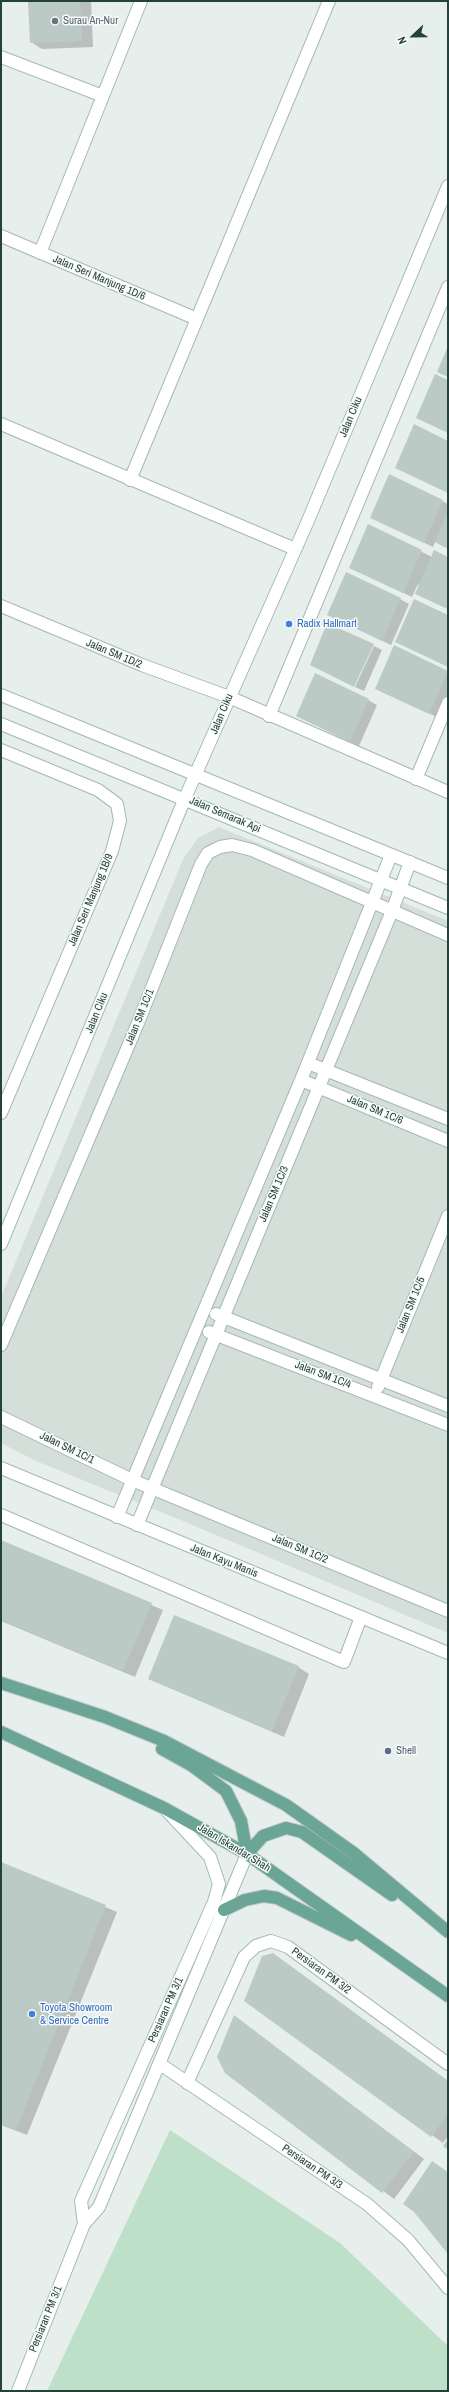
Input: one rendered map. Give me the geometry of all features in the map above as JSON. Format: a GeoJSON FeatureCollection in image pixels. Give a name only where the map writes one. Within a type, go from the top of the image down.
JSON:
{"type":"FeatureCollection","features":[{"type":"Feature","properties":{"kind":"main road"},"geometry":{"type":"LineString","coordinates":[[1,1683],[105,1717],[164,1741],[286,1805],[355,1854],[448,1933]]}},
{"type":"Feature","properties":{"kind":"main road"},"geometry":{"type":"LineString","coordinates":[[105,1717],[191,1765],[226,1791],[241,1821],[247,1854]]}},
{"type":"Feature","properties":{"kind":"main road","name":"Jalan Iskandar Shah"},"geometry":{"type":"LineString","coordinates":[[1,1732],[164,1808],[247,1854],[448,1996]]}},
{"type":"Feature","properties":{"kind":"main road"},"geometry":{"type":"LineString","coordinates":[[247,1854],[263,1836],[286,1828],[302,1832],[448,1933]]}},
{"type":"Feature","properties":{"kind":"main road"},"geometry":{"type":"LineString","coordinates":[[224,1910],[245,1900],[264,1896],[277,1898],[386,1952]]}},
{"type":"Feature","properties":{"kind":"street"},"geometry":{"type":"LineString","coordinates":[[40,253],[141,1]]}},
{"type":"Feature","properties":{"kind":"street"},"geometry":{"type":"LineString","coordinates":[[130,480],[329,1]]}},
{"type":"Feature","properties":{"kind":"street"},"geometry":{"type":"LineString","coordinates":[[1,57],[103,96]]}},
{"type":"Feature","properties":{"kind":"street","name":"Jalan Ciku"},"geometry":{"type":"LineString","coordinates":[[1,1244],[185,798],[295,549],[448,186]]}},
{"type":"Feature","properties":{"kind":"street","name":"Jalan Seri Manjung 1D/6"},"geometry":{"type":"LineString","coordinates":[[1,236],[197,319]]}},
{"type":"Feature","properties":{"kind":"street"},"geometry":{"type":"LineString","coordinates":[[269,716],[448,287]]}},
{"type":"Feature","properties":{"kind":"street"},"geometry":{"type":"LineString","coordinates":[[1,424],[295,549]]}},
{"type":"Feature","properties":{"kind":"street","name":"Jalan SM 1D/2"},"geometry":{"type":"LineString","coordinates":[[1,606],[142,666],[229,697],[269,716],[448,792]]}},
{"type":"Feature","properties":{"kind":"street"},"geometry":{"type":"LineString","coordinates":[[1,695],[448,878]]}},
{"type":"Feature","properties":{"kind":"street"},"geometry":{"type":"LineString","coordinates":[[416,779],[448,703]]}},
{"type":"Feature","properties":{"kind":"street","name":"Jalan Semarak Api"},"geometry":{"type":"LineString","coordinates":[[1,724],[185,798],[448,908]]}},
{"type":"Feature","properties":{"kind":"street","name":"Jalan Seri Manjung 1B/9"},"geometry":{"type":"LineString","coordinates":[[1,750],[98,790],[118,804],[120,821],[112,851],[1,1113]]}},
{"type":"Feature","properties":{"kind":"street","name":"Jalan SM 1C/1"},"geometry":{"type":"LineString","coordinates":[[1,1345],[120,1065],[201,864],[208,853],[220,847],[232,845],[252,850],[448,935]]}},
{"type":"Feature","properties":{"kind":"street","name":"Jalan SM 1C/3"},"geometry":{"type":"LineString","coordinates":[[117,1517],[206,1310],[308,1063],[391,855]]}},
{"type":"Feature","properties":{"kind":"street","name":"Jalan SM 1C/3"},"geometry":{"type":"LineString","coordinates":[[137,1525],[215,1334],[392,911],[410,862]]}},
{"type":"Feature","properties":{"kind":"street","name":"Jalan SM 1C/6"},"geometry":{"type":"LineString","coordinates":[[308,1063],[448,1119]]}},
{"type":"Feature","properties":{"kind":"street","name":"Jalan SM 1C/6"},"geometry":{"type":"LineString","coordinates":[[301,1080],[448,1141]]}},
{"type":"Feature","properties":{"kind":"street","name":"Jalan SM 1C/5"},"geometry":{"type":"LineString","coordinates":[[375,1395],[448,1216]]}},
{"type":"Feature","properties":{"kind":"street","name":"Jalan SM 1C/4"},"geometry":{"type":"LineString","coordinates":[[206,1310],[448,1406]]}},
{"type":"Feature","properties":{"kind":"street","name":"Jalan SM 1C/4"},"geometry":{"type":"LineString","coordinates":[[198,1328],[375,1395],[448,1425]]}},
{"type":"Feature","properties":{"kind":"street","name":"Jalan SM 1C/1"},"geometry":{"type":"LineString","coordinates":[[1,1417],[132,1480],[153,1487]]}},
{"type":"Feature","properties":{"kind":"street","name":"Jalan Kayu Manis"},"geometry":{"type":"LineString","coordinates":[[1,1468],[448,1652]]}},
{"type":"Feature","properties":{"kind":"street","name":"Jalan SM 1C/2"},"geometry":{"type":"LineString","coordinates":[[153,1487],[448,1611]]}},
{"type":"Feature","properties":{"kind":"street"},"geometry":{"type":"LineString","coordinates":[[1,1515],[344,1662],[362,1617]]}},
{"type":"Feature","properties":{"kind":"street","name":"Persiaran PM 3/1"},"geometry":{"type":"LineString","coordinates":[[84,2224],[81,2201],[214,1902],[219,1884],[210,1857],[164,1808]]}},
{"type":"Feature","properties":{"kind":"street","name":"Persiaran PM 3/1"},"geometry":{"type":"LineString","coordinates":[[18,2391],[84,2224],[99,2207],[247,1854]]}},
{"type":"Feature","properties":{"kind":"street","name":"Persiaran PM 3/2"},"geometry":{"type":"LineString","coordinates":[[187,2083],[244,1957],[256,1946],[271,1941],[288,1947],[448,2064]]}},
{"type":"Feature","properties":{"kind":"street","name":"Persiaran PM 3/3"},"geometry":{"type":"LineString","coordinates":[[160,2064],[368,2204],[408,2240],[448,2288]]}},
{"type":"Feature","properties":{"kind":"shaded area"},"geometry":{"type":"Polygon","coordinates":[[[219,827],[448,921],[448,1633],[36,1461],[1,1443],[1,1297],[184,857],[198,838],[219,827]]]}},
{"type":"Feature","properties":{"kind":"green space"},"geometry":{"type":"Polygon","coordinates":[[[170,2130],[340,2243],[448,2346],[448,2391],[47,2391],[170,2130]]]}},
{"type":"Feature","properties":{"kind":"building","name":"Surau An-Nur"},"geometry":{"type":"Polygon","coordinates":[[[28,1],[80,1],[82,41],[30,43],[28,1]]]}},
{"type":"Feature","properties":{"kind":"building"},"geometry":{"type":"Polygon","coordinates":[[[448,346],[448,377],[437,372],[448,346]]]}},
{"type":"Feature","properties":{"kind":"building"},"geometry":{"type":"Polygon","coordinates":[[[435,374],[448,380],[448,433],[416,418],[435,374]]]}},
{"type":"Feature","properties":{"kind":"building"},"geometry":{"type":"Polygon","coordinates":[[[414,424],[448,441],[448,493],[395,468],[414,424]]]}},
{"type":"Feature","properties":{"kind":"building"},"geometry":{"type":"Polygon","coordinates":[[[389,474],[443,500],[424,543],[370,518],[389,474]]]}},
{"type":"Feature","properties":{"kind":"building"},"geometry":{"type":"Polygon","coordinates":[[[448,511],[448,549],[435,542],[448,511]]]}},
{"type":"Feature","properties":{"kind":"building"},"geometry":{"type":"Polygon","coordinates":[[[368,524],[422,550],[403,593],[349,568],[368,524]]]}},
{"type":"Feature","properties":{"kind":"building"},"geometry":{"type":"Polygon","coordinates":[[[434,550],[448,557],[448,609],[415,594],[434,550]]]}},
{"type":"Feature","properties":{"kind":"building"},"geometry":{"type":"Polygon","coordinates":[[[346,572],[401,598],[382,641],[327,615],[346,572]]]}},
{"type":"Feature","properties":{"kind":"building"},"geometry":{"type":"Polygon","coordinates":[[[414,599],[448,615],[448,667],[395,642],[414,599]]]}},
{"type":"Feature","properties":{"kind":"building"},"geometry":{"type":"Polygon","coordinates":[[[327,623],[374,644],[354,687],[310,665],[327,623]]]}},
{"type":"Feature","properties":{"kind":"building"},"geometry":{"type":"Polygon","coordinates":[[[394,645],[448,671],[429,714],[375,689],[394,645]]]}},
{"type":"Feature","properties":{"kind":"building"},"geometry":{"type":"Polygon","coordinates":[[[315,673],[369,699],[350,742],[296,716],[315,673]]]}},
{"type":"Feature","properties":{"kind":"building"},"geometry":{"type":"Polygon","coordinates":[[[1,1540],[152,1603],[123,1671],[1,1620],[1,1540]]]}},
{"type":"Feature","properties":{"kind":"building"},"geometry":{"type":"Polygon","coordinates":[[[174,1615],[299,1666],[272,1731],[148,1679],[174,1615]]]}},
{"type":"Feature","properties":{"kind":"building","name":"Toyota Showroom & Service Centre"},"geometry":{"type":"Polygon","coordinates":[[[1,1862],[106,1905],[16,2130],[1,2124],[1,1862]]]}},
{"type":"Feature","properties":{"kind":"building"},"geometry":{"type":"Polygon","coordinates":[[[273,1953],[448,2081],[448,2114],[431,2137],[244,2001],[262,1956],[273,1953]]]}},
{"type":"Feature","properties":{"kind":"building"},"geometry":{"type":"Polygon","coordinates":[[[234,2015],[414,2152],[382,2193],[225,2073],[217,2057],[234,2015]]]}},
{"type":"Feature","properties":{"kind":"building"},"geometry":{"type":"Polygon","coordinates":[[[448,2139],[448,2150],[443,2146],[448,2139]]]}},
{"type":"Feature","properties":{"kind":"building"},"geometry":{"type":"Polygon","coordinates":[[[432,2161],[448,2172],[448,2254],[414,2212],[403,2204],[432,2161]]]}},
{"type":"Feature","properties":{"kind":"place","name":"Surau An-Nur"},"geometry":{"type":"Point","coordinates":[55,21]}},
{"type":"Feature","properties":{"kind":"place","name":"Radix Hallmart"},"geometry":{"type":"Point","coordinates":[289,624]}},
{"type":"Feature","properties":{"kind":"place","name":"Shell"},"geometry":{"type":"Point","coordinates":[388,1751]}},
{"type":"Feature","properties":{"kind":"place","name":"Toyota Showroom & Service Centre"},"geometry":{"type":"Point","coordinates":[32,2014]}}]}
